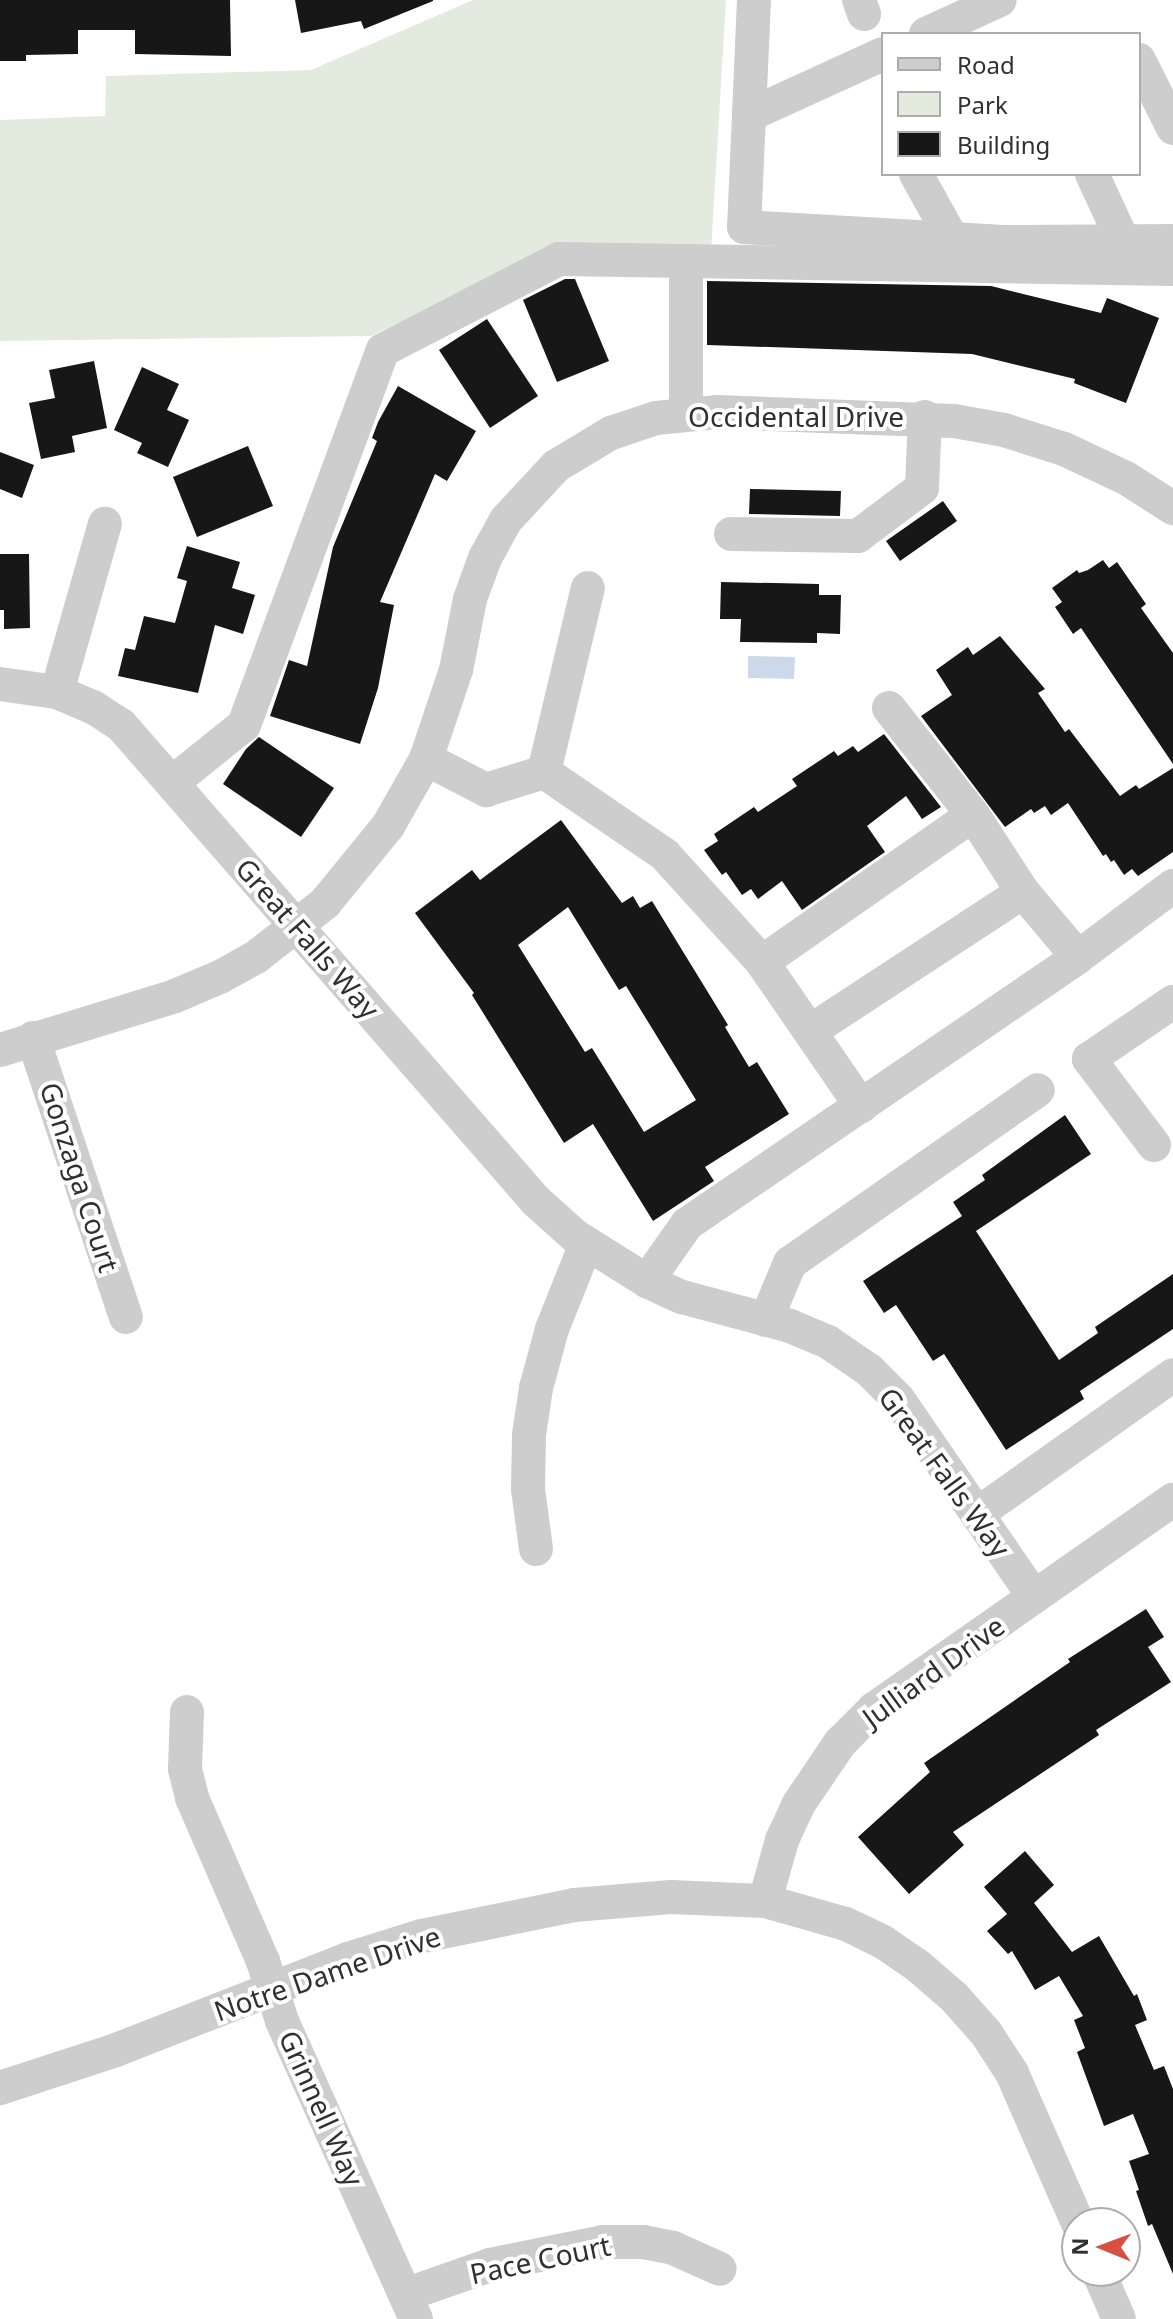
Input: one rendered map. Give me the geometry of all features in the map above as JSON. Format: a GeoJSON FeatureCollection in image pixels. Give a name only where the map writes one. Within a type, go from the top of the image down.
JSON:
{"type":"FeatureCollection","features":[{"type":"Feature","properties":{"kind":"street"},"geometry":{"type":"LineString","coordinates":[[754,0],[744,227],[952,239],[1173,241]]}},
{"type":"Feature","properties":{"kind":"street"},"geometry":{"type":"LineString","coordinates":[[930,32],[1000,0]]}},
{"type":"Feature","properties":{"kind":"street"},"geometry":{"type":"LineString","coordinates":[[749,115],[881,55]]}},
{"type":"Feature","properties":{"kind":"street"},"geometry":{"type":"LineString","coordinates":[[1141,64],[1173,128]]}},
{"type":"Feature","properties":{"kind":"street"},"geometry":{"type":"LineString","coordinates":[[917,176],[952,239]]}},
{"type":"Feature","properties":{"kind":"street"},"geometry":{"type":"LineString","coordinates":[[1093,176],[1123,241]]}},
{"type":"Feature","properties":{"kind":"street"},"geometry":{"type":"LineString","coordinates":[[173,782],[244,725],[383,350],[559,259],[1173,269]]}},
{"type":"Feature","properties":{"kind":"street"},"geometry":{"type":"LineString","coordinates":[[686,261],[686,413]]}},
{"type":"Feature","properties":{"kind":"street","name":"Occidental Drive"},"geometry":{"type":"LineString","coordinates":[[0,1050],[186,992],[256,957],[325,903],[388,826],[426,759],[450,692],[470,599],[485,558],[518,503],[556,466],[611,433],[686,413],[925,417],[1004,430],[1064,449],[1126,478],[1173,508]]}},
{"type":"Feature","properties":{"kind":"street"},"geometry":{"type":"LineString","coordinates":[[731,534],[858,536],[922,488],[925,417]]}},
{"type":"Feature","properties":{"kind":"street"},"geometry":{"type":"LineString","coordinates":[[57,692],[105,524]]}},
{"type":"Feature","properties":{"kind":"street"},"geometry":{"type":"LineString","coordinates":[[544,772],[588,588]]}},
{"type":"Feature","properties":{"kind":"street","name":"Great Falls Way"},"geometry":{"type":"LineString","coordinates":[[0,684],[57,692],[93,707],[121,725],[536,1201],[586,1244],[647,1281],[682,1297],[766,1320],[828,1342],[869,1370],[898,1399],[1034,1597]]}},
{"type":"Feature","properties":{"kind":"street"},"geometry":{"type":"LineString","coordinates":[[889,708],[973,815],[1023,892],[1078,957]]}},
{"type":"Feature","properties":{"kind":"street"},"geometry":{"type":"LineString","coordinates":[[426,759],[486,790],[544,772]]}},
{"type":"Feature","properties":{"kind":"street"},"geometry":{"type":"LineString","coordinates":[[544,772],[665,855],[762,962],[812,1030],[861,1106]]}},
{"type":"Feature","properties":{"kind":"street"},"geometry":{"type":"LineString","coordinates":[[762,962],[973,815]]}},
{"type":"Feature","properties":{"kind":"street"},"geometry":{"type":"LineString","coordinates":[[647,1281],[687,1224],[1078,957],[1173,886]]}},
{"type":"Feature","properties":{"kind":"street"},"geometry":{"type":"LineString","coordinates":[[812,1030],[1023,892]]}},
{"type":"Feature","properties":{"kind":"street"},"geometry":{"type":"LineString","coordinates":[[1154,1145],[1089,1059],[1173,1002]]}},
{"type":"Feature","properties":{"kind":"street","name":"Gonzaga Court"},"geometry":{"type":"LineString","coordinates":[[33,1038],[126,1317]]}},
{"type":"Feature","properties":{"kind":"street"},"geometry":{"type":"LineString","coordinates":[[766,1320],[790,1263],[1038,1090]]}},
{"type":"Feature","properties":{"kind":"street"},"geometry":{"type":"LineString","coordinates":[[536,1549],[528,1489],[529,1435],[536,1388],[552,1329],[586,1244]]}},
{"type":"Feature","properties":{"kind":"street"},"geometry":{"type":"LineString","coordinates":[[977,1514],[1173,1375]]}},
{"type":"Feature","properties":{"kind":"street","name":"Julliard Drive"},"geometry":{"type":"LineString","coordinates":[[765,1901],[782,1840],[798,1805],[840,1743],[874,1709],[1173,1500]]}},
{"type":"Feature","properties":{"kind":"street","name":"Grinnell Way"},"geometry":{"type":"LineString","coordinates":[[187,1712],[184,1754],[192,1798],[272,1989],[282,2021],[411,2307]]}},
{"type":"Feature","properties":{"kind":"street","name":"Notre Dame Drive"},"geometry":{"type":"LineString","coordinates":[[0,2088],[116,2050],[348,1959],[498,1918],[574,1905],[671,1897],[765,1901],[846,1924],[918,1966],[954,1997],[986,2033],[1012,2073],[1071,2207]]}},
{"type":"Feature","properties":{"kind":"street","name":"Pace Court"},"geometry":{"type":"LineString","coordinates":[[411,2307],[490,2265],[603,2242],[643,2242],[673,2248],[720,2269]]}},
{"type":"Feature","properties":{"kind":"street"},"geometry":{"type":"LineString","coordinates":[[1105,2287],[1119,2319]]}},
{"type":"Feature","properties":{"kind":"green space"},"geometry":{"type":"Polygon","coordinates":[[[473,0],[726,0],[710,269],[552,250],[371,336],[0,341],[0,120],[105,116],[106,76],[311,70],[473,0]]]}},
{"type":"Feature","properties":{"kind":"water"},"geometry":{"type":"Polygon","coordinates":[[[748,656],[795,657],[794,679],[748,678],[748,656]]]}},
{"type":"Feature","properties":{"kind":"building"},"geometry":{"type":"Polygon","coordinates":[[[0,0],[230,0],[231,56],[135,54],[135,30],[78,30],[78,54],[26,55],[26,61],[0,61],[0,0]]]}},
{"type":"Feature","properties":{"kind":"building"},"geometry":{"type":"Polygon","coordinates":[[[295,0],[433,1],[364,29],[361,21],[301,33],[295,0]]]}},
{"type":"Feature","properties":{"kind":"building"},"geometry":{"type":"Polygon","coordinates":[[[565,279],[575,279],[609,361],[557,382],[523,300],[565,279]]]}},
{"type":"Feature","properties":{"kind":"building"},"geometry":{"type":"Polygon","coordinates":[[[707,281],[991,286],[1101,313],[1107,298],[1159,318],[1126,403],[1074,383],[1075,379],[972,354],[707,345],[707,281]]]}},
{"type":"Feature","properties":{"kind":"building"},"geometry":{"type":"Polygon","coordinates":[[[487,319],[538,396],[490,428],[439,350],[487,319]]]}},
{"type":"Feature","properties":{"kind":"building"},"geometry":{"type":"Polygon","coordinates":[[[94,361],[107,428],[72,436],[75,452],[41,459],[29,403],[55,398],[49,370],[94,361]]]}},
{"type":"Feature","properties":{"kind":"building"},"geometry":{"type":"Polygon","coordinates":[[[142,367],[179,384],[167,410],[189,420],[168,467],[137,453],[142,443],[114,430],[142,367]]]}},
{"type":"Feature","properties":{"kind":"building"},"geometry":{"type":"Polygon","coordinates":[[[398,386],[476,431],[447,481],[435,474],[380,602],[394,605],[378,688],[360,744],[270,716],[289,660],[307,666],[333,547],[377,441],[372,438],[378,422],[398,386]]]}},
{"type":"Feature","properties":{"kind":"building"},"geometry":{"type":"Polygon","coordinates":[[[248,446],[273,506],[197,537],[173,477],[248,446]]]}},
{"type":"Feature","properties":{"kind":"building"},"geometry":{"type":"Polygon","coordinates":[[[0,452],[34,465],[22,498],[0,489],[0,452]]]}},
{"type":"Feature","properties":{"kind":"building"},"geometry":{"type":"Polygon","coordinates":[[[750,489],[841,491],[840,516],[749,514],[750,489]]]}},
{"type":"Feature","properties":{"kind":"building"},"geometry":{"type":"Polygon","coordinates":[[[943,501],[957,521],[900,561],[886,541],[943,501]]]}},
{"type":"Feature","properties":{"kind":"building"},"geometry":{"type":"Polygon","coordinates":[[[187,546],[240,562],[232,588],[255,595],[243,634],[215,625],[198,693],[118,676],[125,648],[135,650],[144,616],[175,623],[187,581],[177,578],[187,546]]]}},
{"type":"Feature","properties":{"kind":"building"},"geometry":{"type":"Polygon","coordinates":[[[0,554],[29,554],[30,628],[4,629],[4,610],[0,610],[0,554]]]}},
{"type":"Feature","properties":{"kind":"building"},"geometry":{"type":"Polygon","coordinates":[[[1103,560],[1109,568],[1117,562],[1146,604],[1141,608],[1173,653],[1173,764],[1081,628],[1073,634],[1055,607],[1062,602],[1052,588],[1077,570],[1079,573],[1088,570],[1103,560]]]}},
{"type":"Feature","properties":{"kind":"building"},"geometry":{"type":"Polygon","coordinates":[[[721,582],[819,584],[819,595],[841,595],[840,634],[817,633],[817,643],[740,642],[741,619],[720,619],[721,582]]]}},
{"type":"Feature","properties":{"kind":"building"},"geometry":{"type":"Polygon","coordinates":[[[1000,636],[1045,689],[1038,693],[1065,732],[1069,729],[1120,796],[1136,785],[1139,789],[1173,768],[1173,852],[1138,876],[1132,869],[1124,875],[1114,860],[1111,862],[1106,854],[1103,856],[1068,803],[1051,815],[1045,806],[1034,813],[1031,809],[1005,827],[921,716],[952,695],[936,670],[968,647],[973,655],[1000,636]]]}},
{"type":"Feature","properties":{"kind":"building"},"geometry":{"type":"Polygon","coordinates":[[[884,734],[941,807],[922,819],[906,796],[867,826],[885,852],[802,910],[782,881],[758,899],[751,889],[742,895],[726,872],[722,875],[704,850],[718,841],[714,834],[754,807],[758,812],[797,786],[792,779],[834,751],[838,756],[853,746],[858,752],[884,734]]]}},
{"type":"Feature","properties":{"kind":"building"},"geometry":{"type":"Polygon","coordinates":[[[259,737],[334,788],[301,837],[223,784],[246,749],[259,737]]]}},
{"type":"Feature","properties":{"kind":"building"},"geometry":{"type":"Polygon","coordinates":[[[561,820],[622,903],[633,896],[640,908],[652,901],[728,1025],[725,1027],[749,1067],[757,1062],[789,1114],[705,1167],[714,1181],[653,1221],[593,1124],[564,1143],[472,995],[474,993],[415,913],[472,870],[480,880],[561,820]],[[568,907],[518,945],[585,1052],[592,1048],[644,1132],[696,1100],[626,986],[619,990],[568,907]]]}},
{"type":"Feature","properties":{"kind":"building"},"geometry":{"type":"Polygon","coordinates":[[[1065,1115],[1091,1154],[976,1231],[1059,1360],[1098,1333],[1095,1327],[1173,1274],[1173,1329],[1080,1391],[1084,1399],[1006,1450],[944,1354],[933,1361],[896,1305],[884,1313],[863,1281],[962,1216],[953,1202],[985,1180],[982,1175],[1065,1115]]]}},
{"type":"Feature","properties":{"kind":"building"},"geometry":{"type":"Polygon","coordinates":[[[1146,1609],[1164,1637],[1148,1647],[1171,1682],[1096,1730],[1099,1735],[953,1832],[964,1845],[909,1894],[858,1837],[930,1772],[924,1763],[1070,1662],[1068,1659],[1146,1609]]]}},
{"type":"Feature","properties":{"kind":"building"},"geometry":{"type":"Polygon","coordinates":[[[1025,1851],[1054,1885],[1034,1903],[1072,1952],[1099,1936],[1134,1996],[1137,1994],[1147,2020],[1135,2025],[1154,2070],[1164,2066],[1173,2089],[1173,2274],[1152,2224],[1148,2226],[1136,2191],[1139,2190],[1129,2161],[1149,2154],[1133,2114],[1104,2126],[1077,2052],[1085,2048],[1074,2020],[1083,2016],[1059,1976],[1035,1990],[1012,1951],[1008,1954],[987,1931],[1007,1914],[984,1887],[1025,1851]]]}}]}
